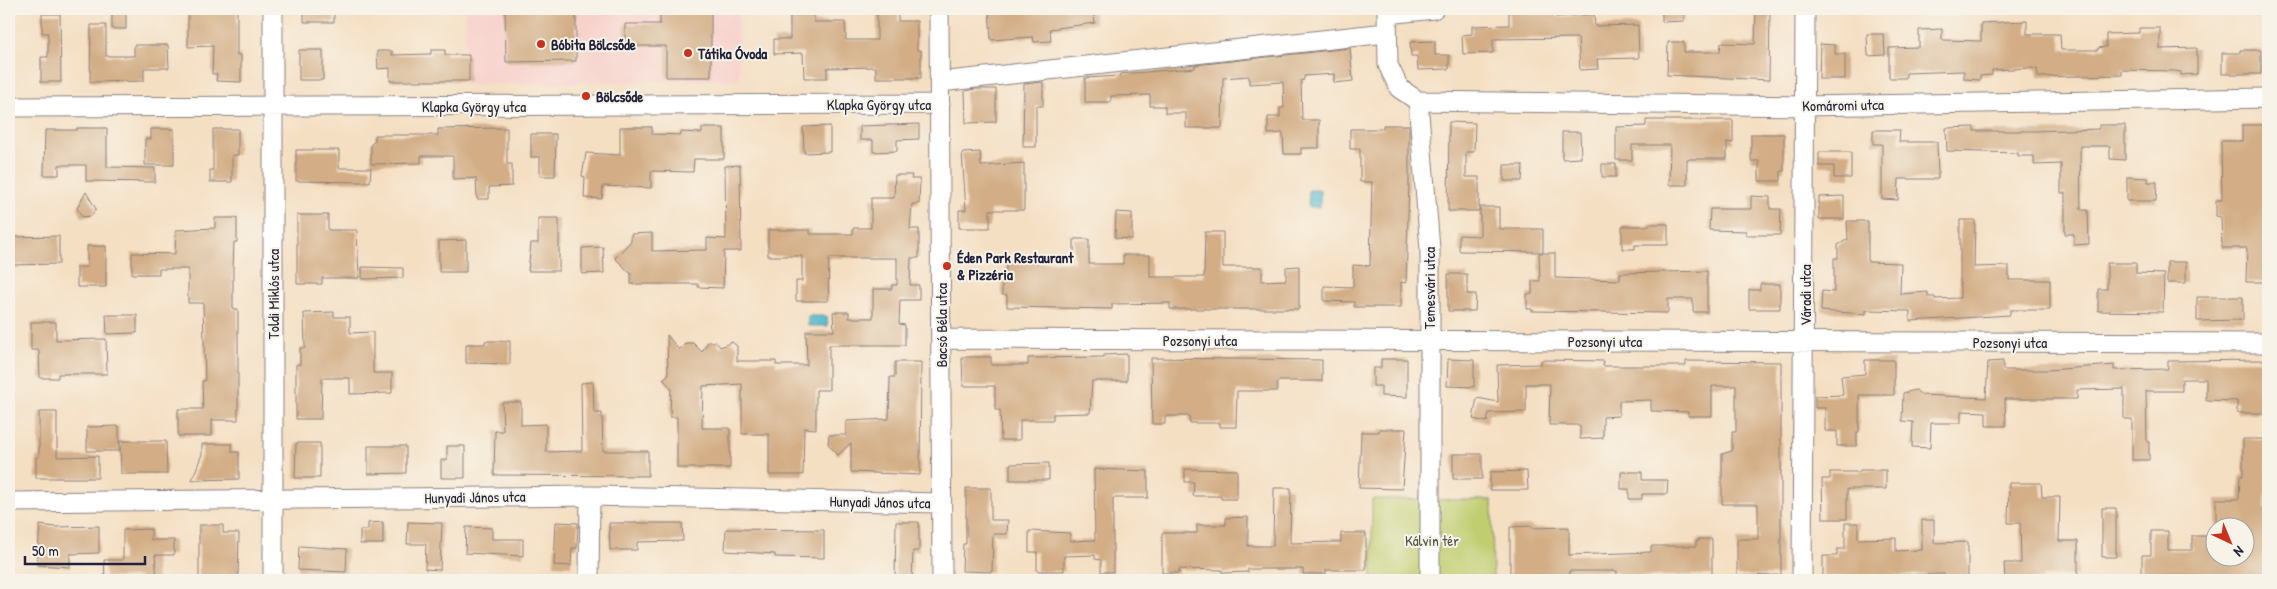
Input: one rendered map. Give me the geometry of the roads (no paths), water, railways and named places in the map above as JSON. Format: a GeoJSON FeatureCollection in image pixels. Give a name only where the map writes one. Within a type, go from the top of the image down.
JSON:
{"type":"FeatureCollection","features":[{"type":"Feature","properties":{"kind":"street","name":"Toldi Miklós utca"},"geometry":{"type":"LineString","coordinates":[[273,9],[273,580]]}},
{"type":"Feature","properties":{"kind":"street","name":"Bacsó Béla utca"},"geometry":{"type":"LineString","coordinates":[[940,9],[942,580]]}},
{"type":"Feature","properties":{"kind":"street"},"geometry":{"type":"LineString","coordinates":[[1418,101],[1399,88],[1388,65],[1387,11],[1434,9]]}},
{"type":"Feature","properties":{"kind":"street","name":"Váradi utca"},"geometry":{"type":"LineString","coordinates":[[1802,580],[1805,9]]}},
{"type":"Feature","properties":{"kind":"street"},"geometry":{"type":"LineString","coordinates":[[940,82],[1386,33]]}},
{"type":"Feature","properties":{"kind":"street","name":"Komáromi utca"},"geometry":{"type":"LineString","coordinates":[[1418,101],[1804,106],[2268,98]]}},
{"type":"Feature","properties":{"kind":"street","name":"Temesvári utca"},"geometry":{"type":"LineString","coordinates":[[1418,101],[1430,249],[1430,580]]}},
{"type":"Feature","properties":{"kind":"street","name":"Klapka György utca"},"geometry":{"type":"LineString","coordinates":[[9,106],[272,107],[940,104]]}},
{"type":"Feature","properties":{"kind":"street","name":"Pozsonyi utca"},"geometry":{"type":"LineString","coordinates":[[942,339],[2268,343]]}},
{"type":"Feature","properties":{"kind":"street"},"geometry":{"type":"LineString","coordinates":[[589,580],[590,496]]}},
{"type":"Feature","properties":{"kind":"street","name":"Hunyadi János utca"},"geometry":{"type":"LineString","coordinates":[[9,502],[590,496],[941,504]]}},
{"type":"Feature","properties":{"kind":"water"},"geometry":{"type":"Polygon","coordinates":[[[1309,190],[1320,190],[1320,207],[1308,207],[1309,190]]]}},
{"type":"Feature","properties":{"kind":"water"},"geometry":{"type":"Polygon","coordinates":[[[808,316],[827,316],[828,326],[808,326],[808,316]]]}},
{"type":"Feature","properties":{"kind":"place","name":"Bóbita Bölcsőde"},"geometry":{"type":"Point","coordinates":[541,44]}},
{"type":"Feature","properties":{"kind":"place","name":"Tátika Óvoda"},"geometry":{"type":"Point","coordinates":[688,53]}},
{"type":"Feature","properties":{"kind":"place","name":"Bölcsőde"},"geometry":{"type":"Point","coordinates":[586,96]}},
{"type":"Feature","properties":{"kind":"place","name":"Éden Park Restaurant & Pizzéria"},"geometry":{"type":"Point","coordinates":[947,266]}},
{"type":"Feature","properties":{"kind":"park label","name":"Kálvin tér"},"geometry":{"type":"Point","coordinates":[1432,540]}}]}
